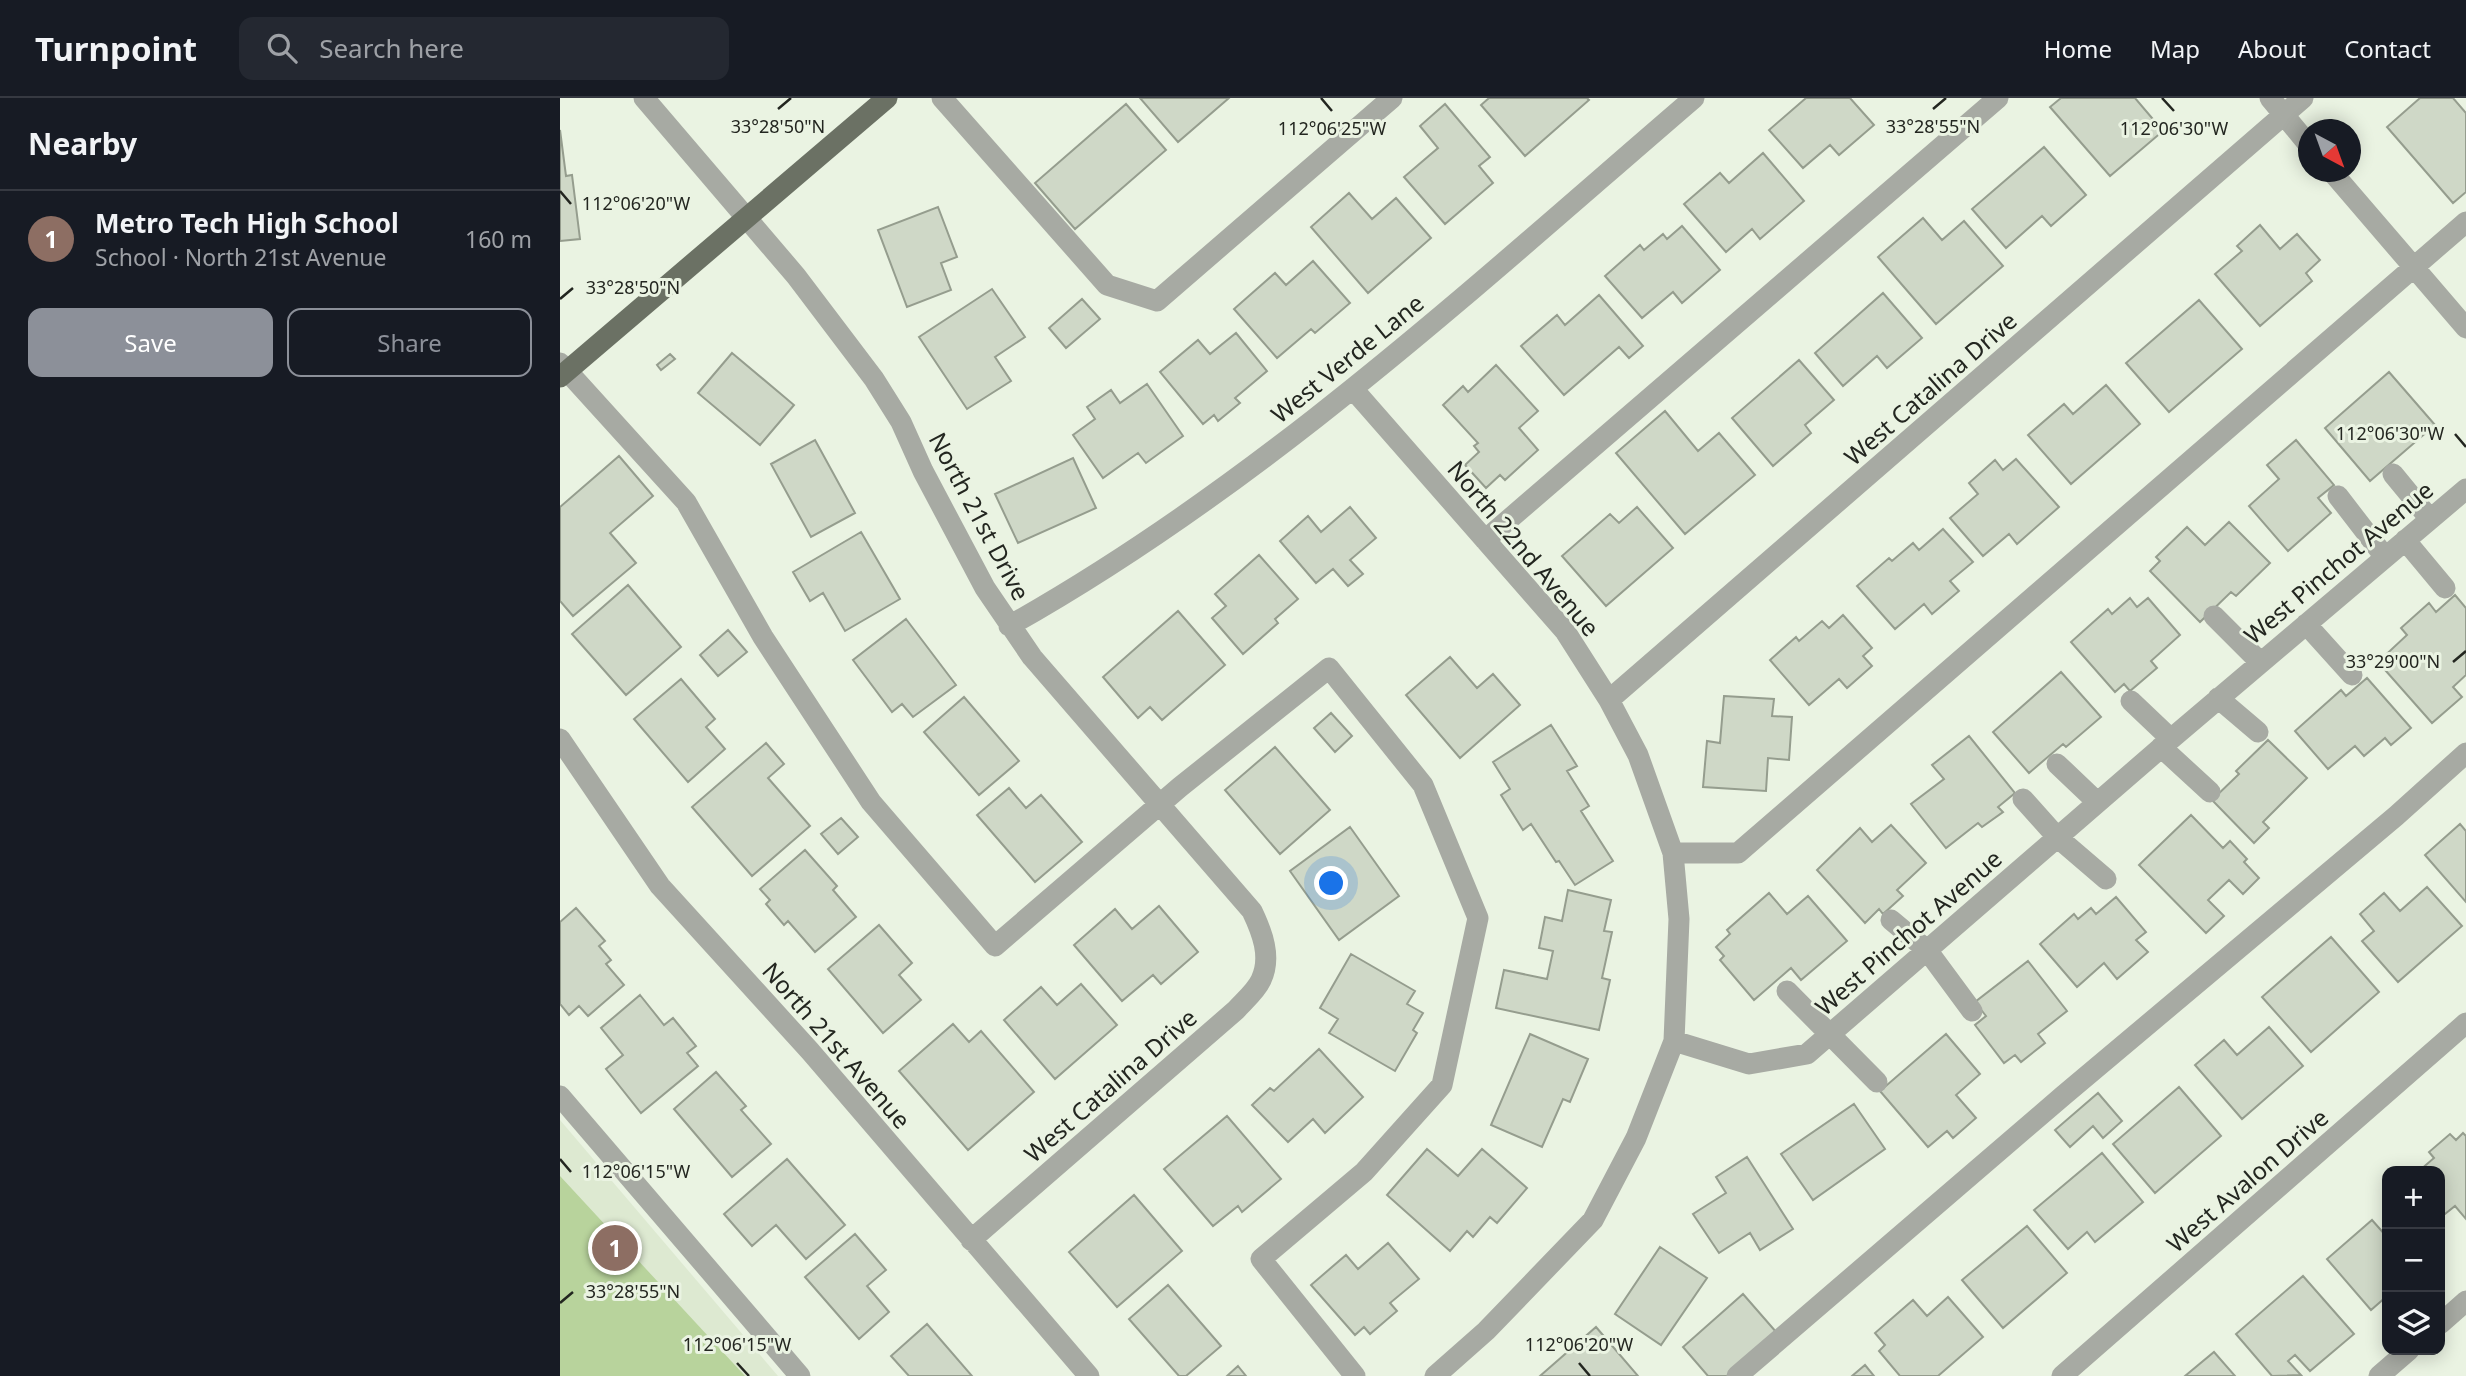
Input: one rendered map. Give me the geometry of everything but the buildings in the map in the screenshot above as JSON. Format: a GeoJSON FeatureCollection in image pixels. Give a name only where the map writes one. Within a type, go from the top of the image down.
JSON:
{"type":"FeatureCollection","features":[{"type":"Feature","properties":{"kind":"main road"},"geometry":{"type":"LineString","coordinates":[[562,371],[887,98]]}},
{"type":"Feature","properties":{"kind":"street","name":"North 21st Drive"},"geometry":{"type":"LineString","coordinates":[[644,98],[796,276],[874,379],[901,422],[929,483],[985,588],[1009,626],[1032,657],[1252,911],[1262,934],[1266,957]]}},
{"type":"Feature","properties":{"kind":"street"},"geometry":{"type":"LineString","coordinates":[[942,98],[1107,285],[1157,301],[1392,98]]}},
{"type":"Feature","properties":{"kind":"street","name":"West Verde Lane"},"geometry":{"type":"LineString","coordinates":[[1009,626],[1175,523],[1235,481],[1353,389],[1693,98]]}},
{"type":"Feature","properties":{"kind":"street"},"geometry":{"type":"LineString","coordinates":[[1485,540],[1998,98]]}},
{"type":"Feature","properties":{"kind":"street","name":"West Catalina Drive"},"geometry":{"type":"LineString","coordinates":[[1609,700],[2277,106],[2303,98]]}},
{"type":"Feature","properties":{"kind":"street"},"geometry":{"type":"LineString","coordinates":[[2277,106],[2298,132]]}},
{"type":"Feature","properties":{"kind":"street"},"geometry":{"type":"LineString","coordinates":[[2341,182],[2466,328]]}},
{"type":"Feature","properties":{"kind":"street"},"geometry":{"type":"LineString","coordinates":[[1673,853],[1738,853],[2466,222]]}},
{"type":"Feature","properties":{"kind":"street"},"geometry":{"type":"LineString","coordinates":[[562,371],[686,502],[763,637],[871,802],[995,946],[1160,804],[1329,668],[1423,785],[1478,918],[1441,1085],[1364,1172],[1261,1259],[1355,1376]]}},
{"type":"Feature","properties":{"kind":"street","name":"North 22nd Avenue"},"geometry":{"type":"LineString","coordinates":[[1353,389],[1565,631],[1609,700],[1638,755],[1673,853],[1679,919],[1674,1041]]}},
{"type":"Feature","properties":{"kind":"street"},"geometry":{"type":"LineString","coordinates":[[2393,474],[2430,519]]}},
{"type":"Feature","properties":{"kind":"street","name":"West Pinchot Avenue"},"geometry":{"type":"LineString","coordinates":[[1674,1041],[1749,1063],[1807,1054],[2218,698],[2466,489]]}},
{"type":"Feature","properties":{"kind":"street"},"geometry":{"type":"LineString","coordinates":[[2338,496],[2385,557]]}},
{"type":"Feature","properties":{"kind":"street"},"geometry":{"type":"LineString","coordinates":[[2405,540],[2445,588]]}},
{"type":"Feature","properties":{"kind":"street"},"geometry":{"type":"LineString","coordinates":[[2214,616],[2260,662]]}},
{"type":"Feature","properties":{"kind":"street"},"geometry":{"type":"LineString","coordinates":[[2306,624],[2352,675]]}},
{"type":"Feature","properties":{"kind":"street"},"geometry":{"type":"LineString","coordinates":[[2218,698],[2258,732]]}},
{"type":"Feature","properties":{"kind":"street"},"geometry":{"type":"LineString","coordinates":[[2131,701],[2210,792]]}},
{"type":"Feature","properties":{"kind":"street","name":"North 21st Avenue"},"geometry":{"type":"LineString","coordinates":[[560,739],[660,887],[810,1051],[1089,1376]]}},
{"type":"Feature","properties":{"kind":"street"},"geometry":{"type":"LineString","coordinates":[[1737,1376],[2064,1095],[2396,816],[2466,753]]}},
{"type":"Feature","properties":{"kind":"street"},"geometry":{"type":"LineString","coordinates":[[2057,764],[2098,802]]}},
{"type":"Feature","properties":{"kind":"street"},"geometry":{"type":"LineString","coordinates":[[2023,799],[2057,837],[2106,879]]}},
{"type":"Feature","properties":{"kind":"street"},"geometry":{"type":"LineString","coordinates":[[1891,920],[1927,950],[1972,1012]]}},
{"type":"Feature","properties":{"kind":"street","name":"West Catalina Drive"},"geometry":{"type":"LineString","coordinates":[[971,1240],[1236,1010],[1261,980],[1266,957]]}},
{"type":"Feature","properties":{"kind":"street"},"geometry":{"type":"LineString","coordinates":[[1787,991],[1877,1082]]}},
{"type":"Feature","properties":{"kind":"street","name":"West Avalon Drive"},"geometry":{"type":"LineString","coordinates":[[2071,1373],[2466,1023]]}},
{"type":"Feature","properties":{"kind":"street"},"geometry":{"type":"LineString","coordinates":[[1435,1376],[1486,1331],[1593,1220],[1636,1138],[1674,1041]]}},
{"type":"Feature","properties":{"kind":"street"},"geometry":{"type":"LineString","coordinates":[[560,1096],[800,1376]]}},
{"type":"Feature","properties":{"kind":"street"},"geometry":{"type":"LineString","coordinates":[[2445,1320],[2466,1301]]}},
{"type":"Feature","properties":{"kind":"street"},"geometry":{"type":"LineString","coordinates":[[2379,1376],[2403,1355]]}},
{"type":"Feature","properties":{"kind":"shaded area"},"geometry":{"type":"Polygon","coordinates":[[[560,1120],[778,1376],[560,1376],[560,1120]]]}},
{"type":"Feature","properties":{"kind":"green space"},"geometry":{"type":"Polygon","coordinates":[[[560,1176],[745,1376],[560,1376],[560,1176]]]}},
{"type":"Feature","properties":{"kind":"place","name":"Metro Tech High School"},"geometry":{"type":"Point","coordinates":[615,1248]}}]}
